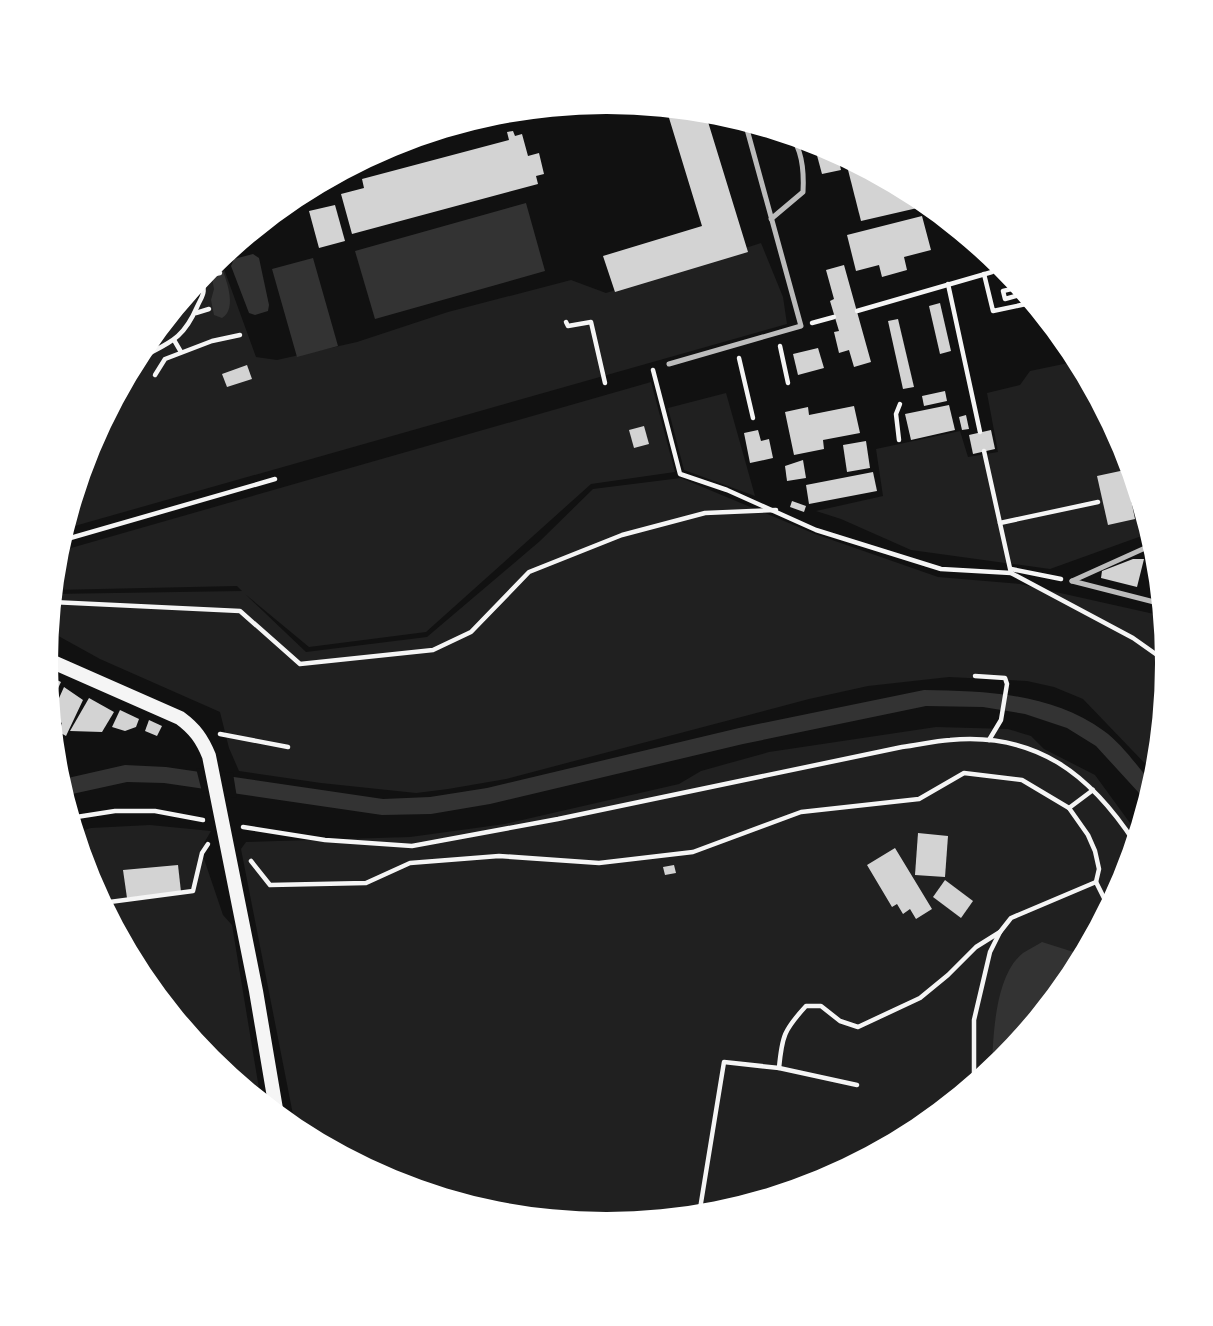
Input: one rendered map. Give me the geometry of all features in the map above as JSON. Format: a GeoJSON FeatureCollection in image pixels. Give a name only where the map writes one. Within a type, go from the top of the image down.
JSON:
{"type":"FeatureCollection","features":[{"type":"Feature","properties":{"kind":"main road"},"geometry":{"type":"LineString","coordinates":[[58,664],[180,718],[195,729],[202,739],[209,756],[222,819],[274,1100]]}},
{"type":"Feature","properties":{"kind":"lane"},"geometry":{"type":"LineString","coordinates":[[669,364],[801,326],[748,133]]}},
{"type":"Feature","properties":{"kind":"lane"},"geometry":{"type":"LineString","coordinates":[[771,219],[803,192],[798,149]]}},
{"type":"Feature","properties":{"kind":"lane"},"geometry":{"type":"LineString","coordinates":[[1072,581],[1143,549]]}},
{"type":"Feature","properties":{"kind":"lane"},"geometry":{"type":"LineString","coordinates":[[1072,581],[1152,601]]}},
{"type":"Feature","properties":{"kind":"path"},"geometry":{"type":"LineString","coordinates":[[857,311],[992,272]]}},
{"type":"Feature","properties":{"kind":"path"},"geometry":{"type":"LineString","coordinates":[[984,274],[993,311],[1022,305]]}},
{"type":"Feature","properties":{"kind":"path"},"geometry":{"type":"LineString","coordinates":[[948,284],[980,432]]}},
{"type":"Feature","properties":{"kind":"path"},"geometry":{"type":"LineString","coordinates":[[1009,290],[1003,291],[1005,299],[1015,296]]}},
{"type":"Feature","properties":{"kind":"path"},"geometry":{"type":"LineString","coordinates":[[156,350],[186,330],[204,296],[203,291]]}},
{"type":"Feature","properties":{"kind":"path"},"geometry":{"type":"LineString","coordinates":[[195,314],[209,309]]}},
{"type":"Feature","properties":{"kind":"path"},"geometry":{"type":"LineString","coordinates":[[566,322],[568,326],[590,319],[605,383]]}},
{"type":"Feature","properties":{"kind":"path"},"geometry":{"type":"LineString","coordinates":[[777,333],[788,383]]}},
{"type":"Feature","properties":{"kind":"path"},"geometry":{"type":"LineString","coordinates":[[155,375],[165,359],[240,335]]}},
{"type":"Feature","properties":{"kind":"path"},"geometry":{"type":"LineString","coordinates":[[174,340],[181,352]]}},
{"type":"Feature","properties":{"kind":"path"},"geometry":{"type":"LineString","coordinates":[[735,345],[753,418]]}},
{"type":"Feature","properties":{"kind":"path"},"geometry":{"type":"LineString","coordinates":[[653,369],[680,474],[776,510],[817,530],[942,569],[1011,571],[1072,581]]}},
{"type":"Feature","properties":{"kind":"path"},"geometry":{"type":"LineString","coordinates":[[899,440],[896,414],[900,404]]}},
{"type":"Feature","properties":{"kind":"path"},"geometry":{"type":"LineString","coordinates":[[984,452],[1011,571],[1133,638],[1155,653]]}},
{"type":"Feature","properties":{"kind":"path"},"geometry":{"type":"LineString","coordinates":[[72,537],[275,479]]}},
{"type":"Feature","properties":{"kind":"path"},"geometry":{"type":"LineString","coordinates":[[999,523],[1098,502]]}},
{"type":"Feature","properties":{"kind":"path"},"geometry":{"type":"LineString","coordinates":[[61,602],[240,611],[300,664],[433,650],[471,632],[529,572],[622,535],[705,513],[776,510]]}},
{"type":"Feature","properties":{"kind":"path"},"geometry":{"type":"LineString","coordinates":[[975,676],[1005,678],[1007,684],[1001,720],[989,740]]}},
{"type":"Feature","properties":{"kind":"path"},"geometry":{"type":"LineString","coordinates":[[195,729],[288,747]]}},
{"type":"Feature","properties":{"kind":"path"},"geometry":{"type":"LineString","coordinates":[[80,816],[115,811],[155,811],[222,819],[326,840],[412,846],[951,739],[1017,744],[1054,760],[1094,790],[1114,811],[1128,832]]}},
{"type":"Feature","properties":{"kind":"path"},"geometry":{"type":"LineString","coordinates":[[246,855],[270,885],[366,883],[410,863],[499,856],[599,863],[693,852],[801,812],[919,799],[964,773],[1022,780],[1069,808],[1088,835],[1095,851],[1099,869],[1096,882],[1103,896]]}},
{"type":"Feature","properties":{"kind":"path"},"geometry":{"type":"LineString","coordinates":[[1069,808],[1094,790]]}},
{"type":"Feature","properties":{"kind":"path"},"geometry":{"type":"LineString","coordinates":[[112,902],[193,891],[202,853],[222,819]]}},
{"type":"Feature","properties":{"kind":"path"},"geometry":{"type":"LineString","coordinates":[[974,1070],[974,1020],[990,952],[1000,932],[1011,918],[1096,882]]}},
{"type":"Feature","properties":{"kind":"path"},"geometry":{"type":"LineString","coordinates":[[779,1068],[782,1037],[806,1006],[821,1006],[840,1021],[858,1027],[920,998],[976,947],[1000,932]]}},
{"type":"Feature","properties":{"kind":"path"},"geometry":{"type":"LineString","coordinates":[[701,1203],[724,1062],[779,1068],[857,1085]]}},
{"type":"Feature","properties":{"kind":"shaded area"},"geometry":{"type":"Polygon","coordinates":[[[526,203],[545,271],[375,319],[355,251],[526,203]]]}},
{"type":"Feature","properties":{"kind":"shaded area"},"geometry":{"type":"Polygon","coordinates":[[[761,243],[783,297],[787,324],[75,526],[100,453],[131,389],[171,329],[224,269],[256,357],[277,360],[357,342],[448,312],[571,280],[606,293],[761,243]]]}},
{"type":"Feature","properties":{"kind":"shaded area"},"geometry":{"type":"Polygon","coordinates":[[[253,254],[259,258],[268,311],[255,315],[249,313],[231,266],[236,259],[253,254]]]}},
{"type":"Feature","properties":{"kind":"shaded area"},"geometry":{"type":"Polygon","coordinates":[[[313,258],[338,346],[297,357],[272,269],[313,258]]]}},
{"type":"Feature","properties":{"kind":"shaded area"},"geometry":{"type":"Polygon","coordinates":[[[222,271],[230,301],[227,314],[222,318],[214,315],[211,300],[214,289],[213,281],[222,271]]]}},
{"type":"Feature","properties":{"kind":"shaded area"},"geometry":{"type":"Polygon","coordinates":[[[1066,363],[1099,420],[1126,487],[1141,536],[1050,569],[911,550],[816,511],[883,496],[876,449],[960,431],[968,457],[998,452],[987,393],[1020,385],[1030,371],[1066,363]]]}},
{"type":"Feature","properties":{"kind":"shaded area"},"geometry":{"type":"Polygon","coordinates":[[[651,382],[675,472],[591,484],[426,632],[309,647],[245,594],[306,652],[427,637],[540,541],[593,489],[681,478],[815,534],[938,577],[1020,584],[1153,614],[1154,699],[1146,765],[1083,699],[1054,687],[1027,681],[949,677],[868,686],[809,699],[506,779],[448,789],[416,793],[239,771],[229,748],[220,712],[100,659],[59,636],[62,594],[242,591],[237,586],[62,590],[70,548],[651,382]]]}},
{"type":"Feature","properties":{"kind":"shaded area"},"geometry":{"type":"Polygon","coordinates":[[[726,393],[755,496],[684,470],[668,408],[726,393]]]}},
{"type":"Feature","properties":{"kind":"shaded area"},"geometry":{"type":"Polygon","coordinates":[[[924,690],[995,693],[1040,702],[1084,718],[1117,742],[1144,774],[1140,794],[1096,746],[1067,728],[1025,714],[983,707],[926,706],[743,744],[490,804],[431,814],[382,815],[164,783],[127,782],[73,794],[70,778],[125,765],[166,767],[383,799],[430,797],[487,788],[739,728],[924,690]]]}},
{"type":"Feature","properties":{"kind":"shaded area"},"geometry":{"type":"Polygon","coordinates":[[[936,727],[1008,729],[1031,736],[1044,749],[1095,775],[1131,824],[1099,906],[1063,968],[1042,997],[995,1051],[941,1098],[881,1138],[783,1183],[714,1201],[678,1207],[606,1212],[535,1207],[464,1193],[430,1183],[364,1155],[293,1112],[241,849],[246,842],[410,837],[505,824],[679,784],[701,771],[769,752],[936,727]]]}},
{"type":"Feature","properties":{"kind":"shaded area"},"geometry":{"type":"Polygon","coordinates":[[[150,825],[211,831],[204,843],[208,844],[202,853],[223,915],[232,925],[259,1087],[218,1051],[194,1025],[150,968],[114,906],[100,873],[84,830],[150,825]]]}},
{"type":"Feature","properties":{"kind":"shaded area"},"geometry":{"type":"Polygon","coordinates":[[[1042,942],[1073,952],[1042,997],[993,1053],[1001,991],[1006,976],[1023,953],[1042,942]]]}},
{"type":"Feature","properties":{"kind":"pier"},"geometry":{"type":"Polygon","coordinates":[[[196,768],[233,773],[237,798],[202,792],[196,768]]]}},
{"type":"Feature","properties":{"kind":"building"},"geometry":{"type":"Polygon","coordinates":[[[669,118],[709,124],[748,252],[615,292],[603,256],[702,226],[669,118]]]}},
{"type":"Feature","properties":{"kind":"building"},"geometry":{"type":"Polygon","coordinates":[[[513,131],[515,136],[522,134],[528,156],[539,153],[544,174],[536,176],[538,184],[352,234],[341,194],[364,188],[362,179],[509,140],[507,132],[513,131]]]}},
{"type":"Feature","properties":{"kind":"building"},"geometry":{"type":"Polygon","coordinates":[[[817,157],[840,167],[841,170],[822,174],[817,157]]]}},
{"type":"Feature","properties":{"kind":"building"},"geometry":{"type":"Polygon","coordinates":[[[848,171],[914,209],[861,221],[848,171]]]}},
{"type":"Feature","properties":{"kind":"building"},"geometry":{"type":"Polygon","coordinates":[[[335,205],[345,241],[319,248],[309,211],[335,205]]]}},
{"type":"Feature","properties":{"kind":"building"},"geometry":{"type":"Polygon","coordinates":[[[922,216],[931,250],[904,257],[907,270],[882,277],[879,265],[856,271],[847,235],[922,216]]]}},
{"type":"Feature","properties":{"kind":"building"},"geometry":{"type":"Polygon","coordinates":[[[844,265],[871,362],[854,367],[849,350],[839,353],[834,332],[839,331],[830,301],[834,299],[826,270],[844,265]]]}},
{"type":"Feature","properties":{"kind":"building"},"geometry":{"type":"Polygon","coordinates":[[[940,303],[951,351],[940,354],[929,306],[940,303]]]}},
{"type":"Feature","properties":{"kind":"building"},"geometry":{"type":"Polygon","coordinates":[[[898,319],[914,387],[903,389],[888,321],[898,319]]]}},
{"type":"Feature","properties":{"kind":"building"},"geometry":{"type":"Polygon","coordinates":[[[818,348],[824,368],[798,375],[793,354],[818,348]]]}},
{"type":"Feature","properties":{"kind":"building"},"geometry":{"type":"Polygon","coordinates":[[[247,365],[252,379],[227,387],[222,374],[247,365]]]}},
{"type":"Feature","properties":{"kind":"building"},"geometry":{"type":"Polygon","coordinates":[[[945,391],[947,401],[924,406],[922,396],[945,391]]]}},
{"type":"Feature","properties":{"kind":"building"},"geometry":{"type":"Polygon","coordinates":[[[949,405],[955,430],[911,440],[905,414],[949,405]]]}},
{"type":"Feature","properties":{"kind":"building"},"geometry":{"type":"Polygon","coordinates":[[[854,406],[860,433],[823,440],[824,449],[794,455],[785,412],[808,407],[809,415],[854,406]]]}},
{"type":"Feature","properties":{"kind":"building"},"geometry":{"type":"Polygon","coordinates":[[[966,415],[969,429],[962,430],[959,417],[966,415]]]}},
{"type":"Feature","properties":{"kind":"building"},"geometry":{"type":"Polygon","coordinates":[[[644,426],[649,444],[634,448],[629,430],[644,426]]]}},
{"type":"Feature","properties":{"kind":"building"},"geometry":{"type":"Polygon","coordinates":[[[758,430],[761,441],[769,439],[773,458],[750,463],[744,433],[758,430]]]}},
{"type":"Feature","properties":{"kind":"building"},"geometry":{"type":"Polygon","coordinates":[[[991,430],[995,449],[973,454],[969,435],[991,430]]]}},
{"type":"Feature","properties":{"kind":"building"},"geometry":{"type":"Polygon","coordinates":[[[866,441],[870,468],[847,472],[843,445],[866,441]]]}},
{"type":"Feature","properties":{"kind":"building"},"geometry":{"type":"Polygon","coordinates":[[[803,460],[806,478],[787,481],[785,466],[803,460]]]}},
{"type":"Feature","properties":{"kind":"building"},"geometry":{"type":"Polygon","coordinates":[[[1120,471],[1135,519],[1108,525],[1097,476],[1120,471]]]}},
{"type":"Feature","properties":{"kind":"building"},"geometry":{"type":"Polygon","coordinates":[[[873,472],[877,491],[809,504],[806,485],[873,472]]]}},
{"type":"Feature","properties":{"kind":"building"},"geometry":{"type":"Polygon","coordinates":[[[792,501],[806,506],[804,512],[790,507],[792,501]]]}},
{"type":"Feature","properties":{"kind":"building"},"geometry":{"type":"Polygon","coordinates":[[[1133,559],[1144,559],[1137,587],[1101,578],[1102,571],[1133,559]]]}},
{"type":"Feature","properties":{"kind":"building"},"geometry":{"type":"Polygon","coordinates":[[[64,687],[83,700],[66,736],[62,734],[59,698],[64,687]]]}},
{"type":"Feature","properties":{"kind":"building"},"geometry":{"type":"Polygon","coordinates":[[[89,698],[114,712],[102,732],[70,731],[89,698]]]}},
{"type":"Feature","properties":{"kind":"building"},"geometry":{"type":"Polygon","coordinates":[[[120,710],[139,719],[136,727],[125,731],[112,727],[120,710]]]}},
{"type":"Feature","properties":{"kind":"building"},"geometry":{"type":"Polygon","coordinates":[[[149,720],[162,726],[157,736],[145,731],[149,720]]]}},
{"type":"Feature","properties":{"kind":"building"},"geometry":{"type":"Polygon","coordinates":[[[918,833],[948,836],[945,877],[915,875],[918,833]]]}},
{"type":"Feature","properties":{"kind":"building"},"geometry":{"type":"Polygon","coordinates":[[[895,848],[932,909],[916,919],[910,909],[903,914],[897,904],[892,907],[867,865],[895,848]]]}},
{"type":"Feature","properties":{"kind":"building"},"geometry":{"type":"Polygon","coordinates":[[[178,865],[181,892],[127,898],[123,870],[178,865]]]}},
{"type":"Feature","properties":{"kind":"building"},"geometry":{"type":"Polygon","coordinates":[[[674,865],[676,873],[665,875],[663,867],[674,865]]]}},
{"type":"Feature","properties":{"kind":"building"},"geometry":{"type":"Polygon","coordinates":[[[945,880],[973,901],[961,918],[933,897],[945,880]]]}}]}
